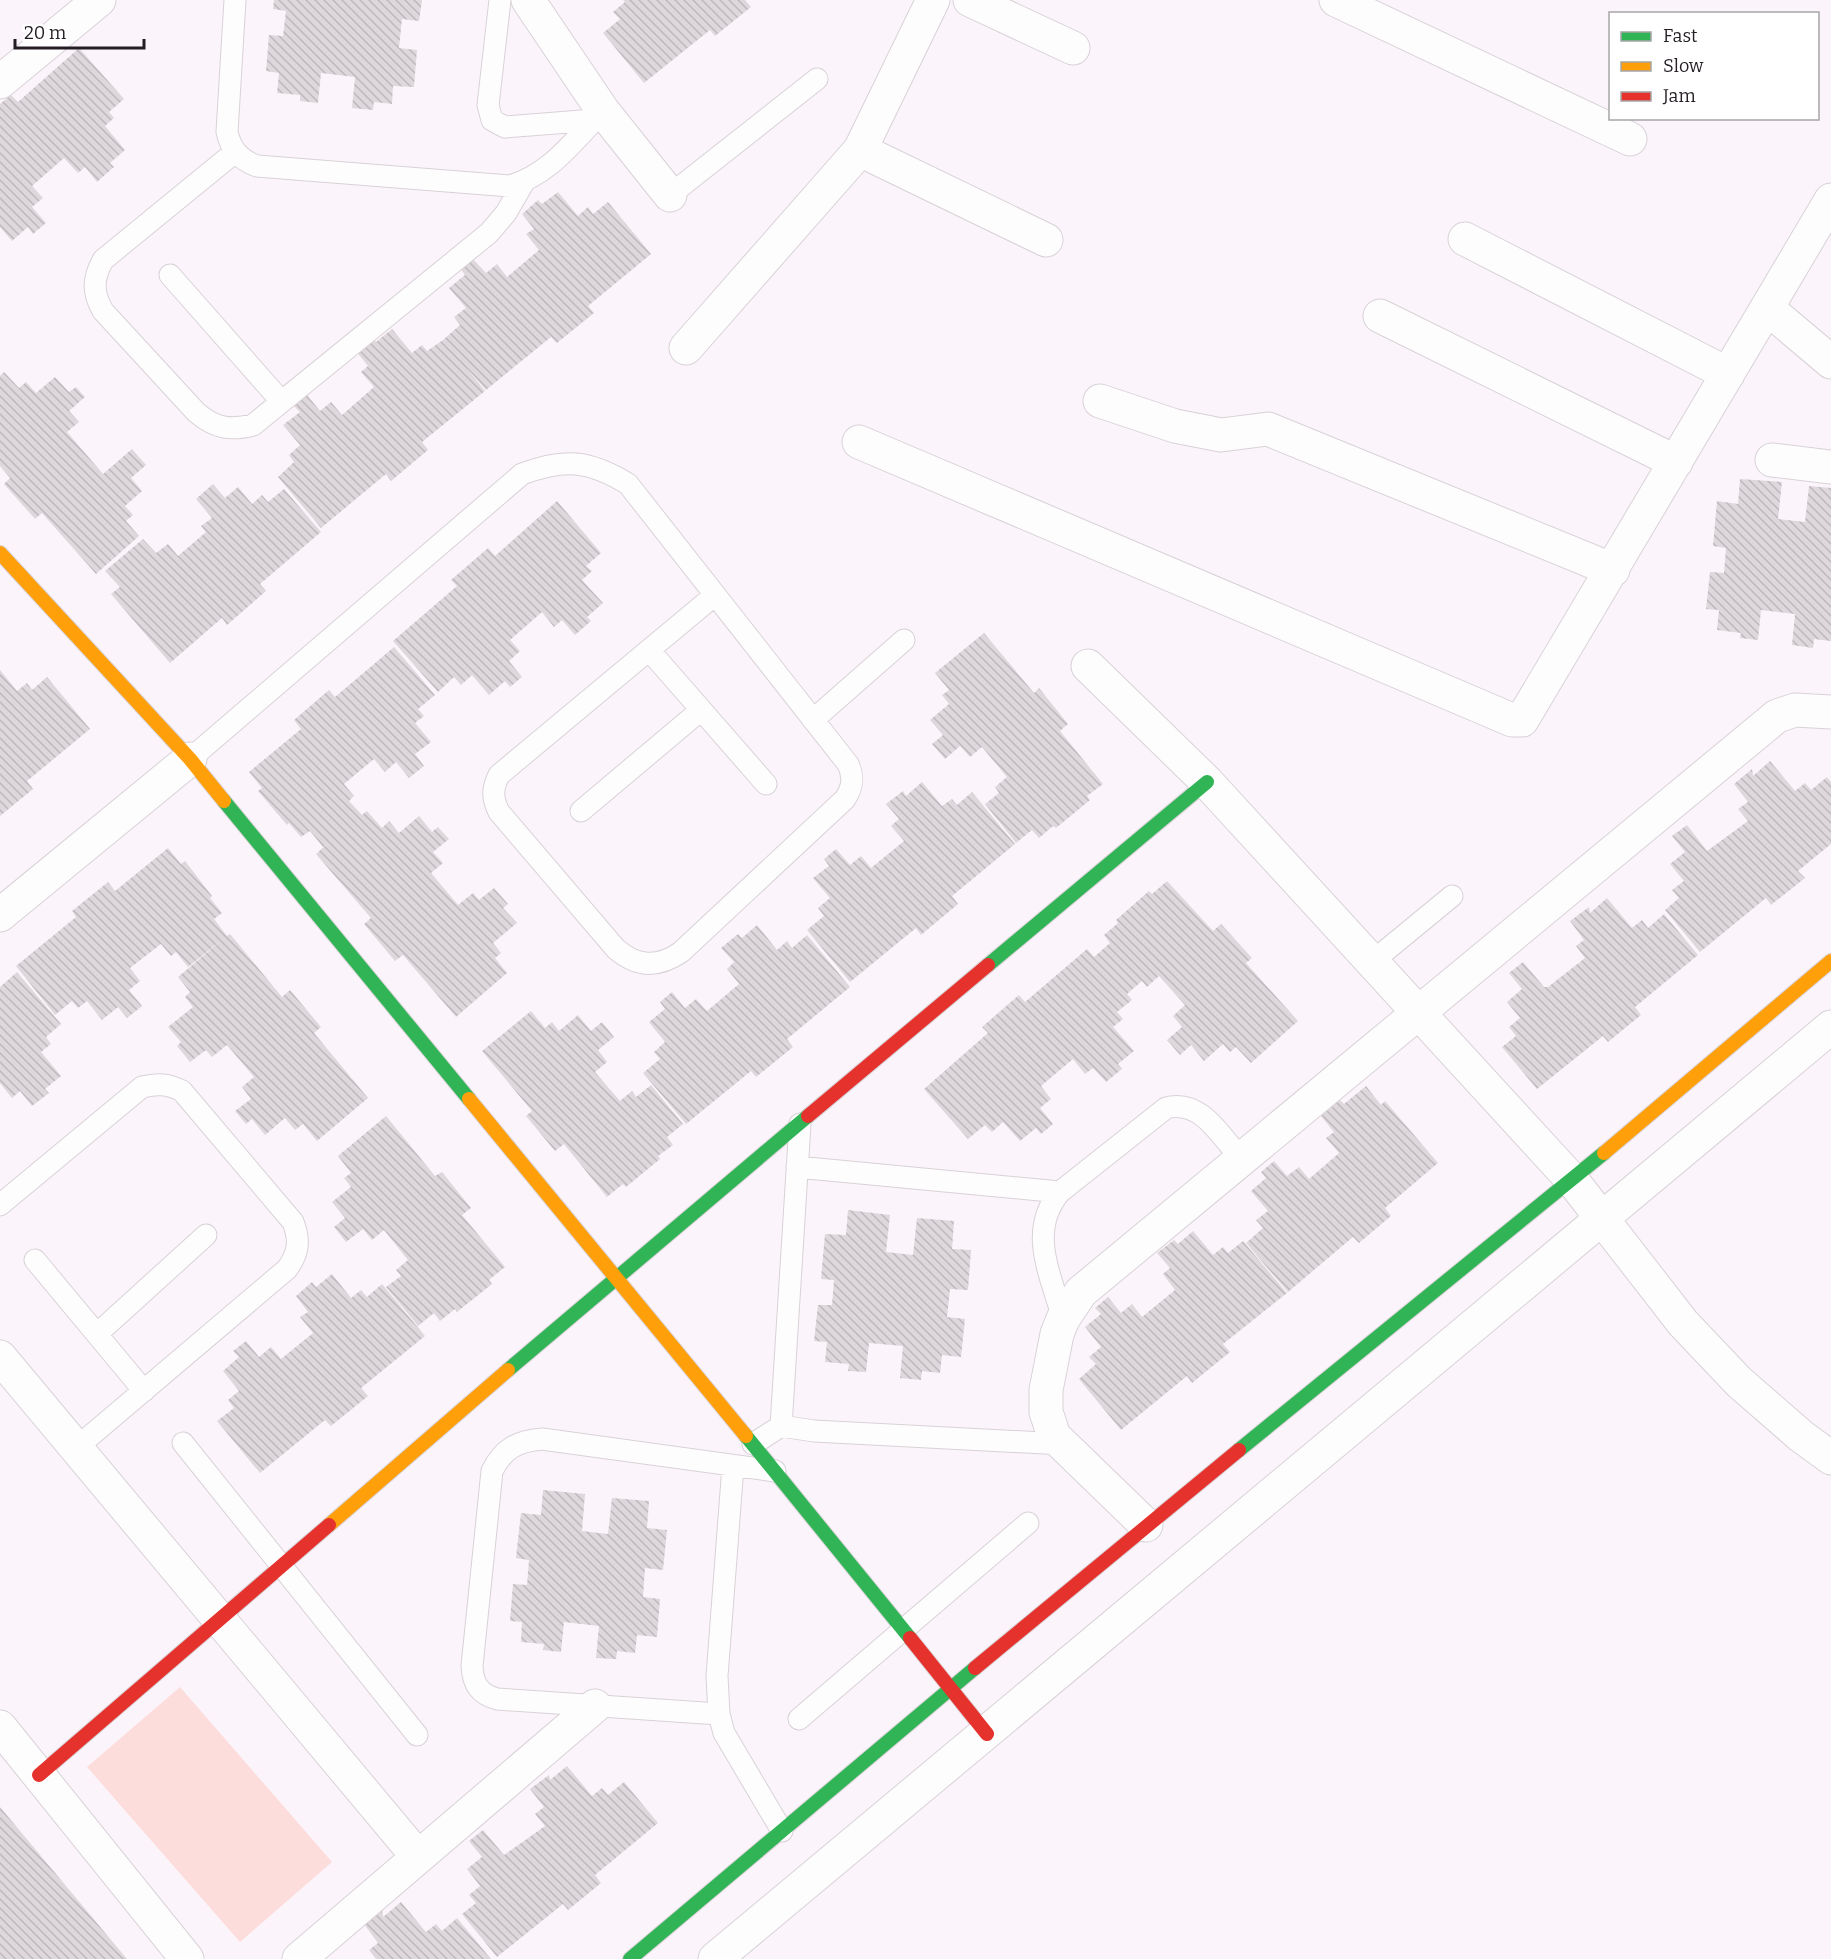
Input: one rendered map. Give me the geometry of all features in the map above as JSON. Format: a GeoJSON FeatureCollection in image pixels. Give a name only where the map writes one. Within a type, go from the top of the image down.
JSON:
{"type":"FeatureCollection","features":[{"type":"Feature","properties":{"kind":"street"},"geometry":{"type":"LineString","coordinates":[[0,82],[99,0]]}},
{"type":"Feature","properties":{"kind":"street"},"geometry":{"type":"LineString","coordinates":[[686,348],[860,150],[933,0]]}},
{"type":"Feature","properties":{"kind":"street"},"geometry":{"type":"LineString","coordinates":[[970,0],[1072,48]]}},
{"type":"Feature","properties":{"kind":"street"},"geometry":{"type":"LineString","coordinates":[[1336,0],[1630,139]]}},
{"type":"Feature","properties":{"kind":"street"},"geometry":{"type":"LineString","coordinates":[[524,1],[599,116],[670,195]]}},
{"type":"Feature","properties":{"kind":"street"},"geometry":{"type":"LineString","coordinates":[[860,150],[1046,240]]}},
{"type":"Feature","properties":{"kind":"street"},"geometry":{"type":"LineString","coordinates":[[859,442],[1512,720],[1522,720],[1831,200]]}},
{"type":"Feature","properties":{"kind":"street"},"geometry":{"type":"LineString","coordinates":[[1465,238],[1728,374]]}},
{"type":"Feature","properties":{"kind":"street"},"geometry":{"type":"LineString","coordinates":[[1767,308],[1831,362]]}},
{"type":"Feature","properties":{"kind":"street"},"geometry":{"type":"LineString","coordinates":[[1380,315],[1676,462]]}},
{"type":"Feature","properties":{"kind":"street"},"geometry":{"type":"LineString","coordinates":[[1100,401],[1175,426],[1221,435],[1268,429],[1613,570]]}},
{"type":"Feature","properties":{"kind":"street"},"geometry":{"type":"LineString","coordinates":[[1772,460],[1831,467]]}},
{"type":"Feature","properties":{"kind":"street"},"geometry":{"type":"LineString","coordinates":[[0,553],[190,759],[753,1444],[987,1734]]}},
{"type":"Feature","properties":{"kind":"street"},"geometry":{"type":"LineString","coordinates":[[1088,666],[1207,782],[1572,1180],[1683,1323],[1723,1365],[1801,1436],[1831,1458]]}},
{"type":"Feature","properties":{"kind":"street"},"geometry":{"type":"LineString","coordinates":[[1146,1525],[1054,1436],[1049,1424],[1045,1401],[1057,1334],[1063,1319],[1081,1292],[1777,716],[1795,710],[1831,712]]}},
{"type":"Feature","properties":{"kind":"street"},"geometry":{"type":"LineString","coordinates":[[0,915],[190,759]]}},
{"type":"Feature","properties":{"kind":"street"},"geometry":{"type":"LineString","coordinates":[[39,1775],[615,1277],[1207,782]]}},
{"type":"Feature","properties":{"kind":"street"},"geometry":{"type":"LineString","coordinates":[[630,1959],[1146,1525],[1572,1180],[1831,961]]}},
{"type":"Feature","properties":{"kind":"street"},"geometry":{"type":"LineString","coordinates":[[715,1959],[987,1734],[1600,1217],[1831,1027]]}},
{"type":"Feature","properties":{"kind":"street"},"geometry":{"type":"LineString","coordinates":[[0,1357],[418,1857]]}},
{"type":"Feature","properties":{"kind":"street"},"geometry":{"type":"LineString","coordinates":[[299,1959],[595,1706]]}},
{"type":"Feature","properties":{"kind":"street"},"geometry":{"type":"LineString","coordinates":[[0,1726],[187,1959]]}},
{"type":"Feature","properties":{"kind":"lane"},"geometry":{"type":"LineString","coordinates":[[235,0],[227,122],[229,143],[235,152],[248,163],[257,166],[494,187],[524,182],[551,165],[599,116]]}},
{"type":"Feature","properties":{"kind":"lane"},"geometry":{"type":"LineString","coordinates":[[524,1],[488,105],[492,120],[505,127],[599,116]]}},
{"type":"Feature","properties":{"kind":"lane"},"geometry":{"type":"LineString","coordinates":[[670,195],[817,79]]}},
{"type":"Feature","properties":{"kind":"lane"},"geometry":{"type":"LineString","coordinates":[[235,152],[103,260],[95,279],[96,299],[103,310],[208,422],[222,428],[238,429],[253,424],[489,233],[506,213],[524,182]]}},
{"type":"Feature","properties":{"kind":"lane"},"geometry":{"type":"LineString","coordinates":[[170,275],[281,401]]}},
{"type":"Feature","properties":{"kind":"lane"},"geometry":{"type":"LineString","coordinates":[[190,759],[503,487],[522,474],[543,466],[566,462],[588,464],[609,472],[628,484],[813,720],[852,773],[853,782],[845,799],[681,952],[660,963],[636,963],[616,949],[499,812],[493,801],[493,787],[499,775],[715,595]]}},
{"type":"Feature","properties":{"kind":"lane"},"geometry":{"type":"LineString","coordinates":[[813,720],[904,640]]}},
{"type":"Feature","properties":{"kind":"lane"},"geometry":{"type":"LineString","coordinates":[[649,650],[766,784]]}},
{"type":"Feature","properties":{"kind":"lane"},"geometry":{"type":"LineString","coordinates":[[580,812],[701,710]]}},
{"type":"Feature","properties":{"kind":"lane"},"geometry":{"type":"LineString","coordinates":[[1372,961],[1452,896]]}},
{"type":"Feature","properties":{"kind":"lane"},"geometry":{"type":"LineString","coordinates":[[0,1205],[142,1087],[162,1084],[182,1091],[293,1222],[298,1247],[295,1259],[288,1269],[76,1448]]}},
{"type":"Feature","properties":{"kind":"lane"},"geometry":{"type":"LineString","coordinates":[[1063,1319],[1043,1248],[1042,1232],[1050,1203],[1060,1192],[1166,1108],[1177,1105],[1187,1106],[1201,1114],[1242,1160]]}},
{"type":"Feature","properties":{"kind":"lane"},"geometry":{"type":"LineString","coordinates":[[781,1426],[800,1124]]}},
{"type":"Feature","properties":{"kind":"lane"},"geometry":{"type":"LineString","coordinates":[[797,1167],[1060,1192]]}},
{"type":"Feature","properties":{"kind":"lane"},"geometry":{"type":"LineString","coordinates":[[97,1334],[206,1235]]}},
{"type":"Feature","properties":{"kind":"lane"},"geometry":{"type":"LineString","coordinates":[[34,1260],[144,1391]]}},
{"type":"Feature","properties":{"kind":"lane"},"geometry":{"type":"LineString","coordinates":[[753,1444],[781,1426],[814,1431],[1063,1444]]}},
{"type":"Feature","properties":{"kind":"lane"},"geometry":{"type":"LineString","coordinates":[[719,1714],[497,1699],[486,1696],[477,1688],[472,1677],[492,1471],[499,1458],[510,1448],[525,1441],[542,1439],[775,1471]]}},
{"type":"Feature","properties":{"kind":"lane"},"geometry":{"type":"LineString","coordinates":[[183,1443],[417,1735]]}},
{"type":"Feature","properties":{"kind":"lane"},"geometry":{"type":"LineString","coordinates":[[733,1466],[717,1676],[719,1714],[724,1733],[782,1831]]}},
{"type":"Feature","properties":{"kind":"lane"},"geometry":{"type":"LineString","coordinates":[[799,1719],[1028,1523]]}},
{"type":"Feature","properties":{"kind":"shaded area"},"geometry":{"type":"Polygon","coordinates":[[[180,1687],[332,1862],[240,1942],[87,1767],[180,1687]]]}},
{"type":"Feature","properties":{"kind":"building"},"geometry":{"type":"Polygon","coordinates":[[[274,0],[422,0],[419,21],[402,19],[399,48],[417,50],[414,87],[393,86],[392,104],[374,102],[373,110],[352,108],[355,77],[321,73],[318,103],[300,101],[300,95],[277,93],[279,73],[266,71],[269,35],[283,36],[286,11],[273,9],[274,0]]]}},
{"type":"Feature","properties":{"kind":"building"},"geometry":{"type":"Polygon","coordinates":[[[623,0],[745,0],[751,7],[715,36],[710,30],[644,83],[603,33],[620,19],[613,12],[625,2],[623,0]]]}},
{"type":"Feature","properties":{"kind":"building"},"geometry":{"type":"Polygon","coordinates":[[[79,48],[124,99],[109,112],[114,118],[105,126],[125,150],[110,163],[114,167],[97,182],[85,167],[78,173],[64,158],[32,186],[43,198],[32,207],[46,223],[33,234],[28,227],[12,241],[0,227],[0,104],[11,95],[18,102],[79,48]]]}},
{"type":"Feature","properties":{"kind":"building"},"geometry":{"type":"Polygon","coordinates":[[[558,192],[578,216],[588,207],[593,214],[608,202],[651,254],[588,306],[594,313],[557,343],[551,337],[486,390],[466,367],[485,391],[422,442],[428,450],[391,481],[386,474],[321,528],[278,477],[294,462],[289,455],[300,445],[283,425],[300,412],[294,406],[307,395],[320,411],[331,402],[342,415],[374,387],[361,372],[368,366],[356,351],[373,338],[376,342],[392,329],[412,353],[422,345],[427,351],[443,340],[460,325],[454,317],[466,308],[449,288],[465,275],[460,268],[472,258],[486,273],[497,264],[507,277],[539,250],[526,234],[534,229],[522,214],[538,200],[542,204],[558,192]]]}},
{"type":"Feature","properties":{"kind":"building"},"geometry":{"type":"Polygon","coordinates":[[[4,372],[19,388],[26,382],[36,393],[55,377],[69,392],[76,387],[85,397],[69,411],[79,422],[67,432],[103,474],[132,449],[146,465],[131,478],[142,491],[125,506],[133,515],[126,521],[139,536],[96,574],[42,513],[35,519],[4,484],[10,478],[0,466],[0,376],[4,372]]]}},
{"type":"Feature","properties":{"kind":"building"},"geometry":{"type":"Polygon","coordinates":[[[1740,479],[1782,482],[1778,519],[1805,522],[1809,486],[1831,488],[1831,641],[1814,639],[1813,648],[1792,645],[1795,614],[1761,610],[1758,640],[1740,638],[1741,633],[1717,630],[1719,610],[1706,609],[1710,572],[1724,573],[1726,548],[1713,546],[1717,501],[1738,504],[1740,479]]]}},
{"type":"Feature","properties":{"kind":"building"},"geometry":{"type":"Polygon","coordinates":[[[213,484],[225,498],[238,487],[252,504],[262,495],[268,502],[284,489],[321,532],[260,584],[266,591],[227,625],[222,618],[170,663],[111,594],[120,587],[105,571],[143,539],[156,553],[168,544],[178,556],[206,532],[201,526],[212,518],[196,499],[213,484]]]}},
{"type":"Feature","properties":{"kind":"building"},"geometry":{"type":"Polygon","coordinates":[[[557,501],[601,553],[586,566],[592,571],[582,580],[603,603],[587,617],[591,621],[575,635],[562,620],[554,627],[542,612],[510,640],[520,651],[509,661],[522,677],[510,687],[505,681],[489,695],[472,675],[461,685],[454,677],[438,692],[393,641],[457,586],[451,580],[488,548],[495,556],[557,501]]]}},
{"type":"Feature","properties":{"kind":"building"},"geometry":{"type":"Polygon","coordinates":[[[984,633],[1034,693],[1039,688],[1068,724],[1060,731],[1103,784],[1087,796],[1090,800],[1056,828],[1053,826],[1039,838],[1032,830],[1016,843],[985,804],[999,793],[995,787],[1007,777],[982,747],[970,757],[960,746],[945,759],[932,744],[943,735],[930,720],[949,704],[942,695],[949,690],[935,673],[984,633]]]}},
{"type":"Feature","properties":{"kind":"building"},"geometry":{"type":"Polygon","coordinates":[[[394,647],[435,695],[418,709],[424,716],[415,723],[431,742],[415,754],[424,766],[409,778],[396,762],[385,772],[374,759],[344,784],[354,796],[349,801],[362,815],[367,811],[382,828],[389,821],[399,833],[419,816],[432,832],[438,827],[449,839],[433,852],[443,863],[431,873],[458,905],[473,893],[479,900],[494,888],[508,904],[503,908],[517,923],[493,943],[501,953],[495,958],[507,973],[456,1017],[403,955],[395,961],[364,924],[371,918],[316,854],[329,842],[323,847],[310,831],[301,837],[289,823],[287,825],[258,791],[262,788],[249,772],[301,729],[294,720],[329,690],[335,697],[394,647]]]}},
{"type":"Feature","properties":{"kind":"building"},"geometry":{"type":"Polygon","coordinates":[[[0,670],[17,691],[27,683],[32,690],[47,677],[90,729],[27,781],[33,789],[0,816],[0,670]]]}},
{"type":"Feature","properties":{"kind":"building"},"geometry":{"type":"Polygon","coordinates":[[[1770,761],[1795,791],[1805,783],[1811,790],[1827,777],[1831,782],[1831,844],[1798,871],[1805,878],[1771,905],[1766,898],[1700,952],[1665,910],[1679,898],[1672,890],[1684,881],[1670,864],[1685,852],[1672,836],[1687,825],[1707,851],[1748,821],[1738,809],[1748,802],[1734,784],[1752,769],[1753,776],[1770,761]]]}},
{"type":"Feature","properties":{"kind":"building"},"geometry":{"type":"Polygon","coordinates":[[[922,782],[942,806],[952,799],[957,805],[972,792],[1015,844],[952,896],[958,904],[921,935],[916,928],[850,982],[807,930],[824,916],[818,908],[830,898],[813,878],[829,866],[824,859],[836,849],[850,865],[861,856],[871,868],[904,841],[891,826],[899,819],[886,804],[903,791],[906,796],[922,782]]]}},
{"type":"Feature","properties":{"kind":"building"},"geometry":{"type":"Polygon","coordinates":[[[168,848],[181,864],[185,861],[212,896],[210,898],[222,913],[214,919],[227,936],[230,934],[282,997],[290,990],[321,1027],[314,1033],[368,1098],[317,1141],[303,1124],[295,1130],[285,1118],[265,1135],[252,1119],[246,1124],[235,1111],[251,1099],[242,1087],[254,1077],[227,1045],[212,1057],[206,1050],[190,1062],[177,1046],[181,1042],[168,1027],[193,1007],[185,997],[190,992],[178,977],[223,939],[188,967],[176,952],[171,956],[161,944],[130,968],[140,981],[129,990],[142,1006],[127,1018],[118,1007],[102,1020],[87,1001],[78,1008],[72,1001],[55,1015],[16,966],[76,917],[72,911],[108,882],[115,891],[168,848]]]}},
{"type":"Feature","properties":{"kind":"building"},"geometry":{"type":"Polygon","coordinates":[[[1167,881],[1213,931],[1221,924],[1252,958],[1246,963],[1298,1021],[1251,1063],[1236,1047],[1230,1052],[1223,1044],[1204,1061],[1191,1045],[1180,1055],[1167,1040],[1182,1027],[1173,1016],[1185,1005],[1159,976],[1147,987],[1142,981],[1127,994],[1132,1000],[1117,1012],[1123,1019],[1113,1027],[1134,1051],[1118,1064],[1122,1069],[1106,1082],[1093,1068],[1085,1074],[1073,1059],[1041,1086],[1051,1099],[1040,1108],[1053,1124],[1041,1134],[1036,1128],[1020,1141],[1003,1122],[992,1132],[985,1125],[968,1139],[924,1089],[988,1033],[982,1027],[1019,995],[1025,1002],[1087,949],[1094,957],[1110,943],[1104,935],[1118,923],[1116,920],[1149,891],[1152,894],[1167,881]]]}},
{"type":"Feature","properties":{"kind":"building"},"geometry":{"type":"Polygon","coordinates":[[[1607,898],[1632,928],[1642,920],[1648,928],[1664,914],[1698,955],[1635,1007],[1641,1015],[1608,1042],[1603,1036],[1537,1089],[1502,1047],[1516,1036],[1509,1027],[1520,1018],[1507,1002],[1522,989],[1509,973],[1523,962],[1544,987],[1548,987],[1585,958],[1576,946],[1584,940],[1570,921],[1589,907],[1590,913],[1607,898]]]}},
{"type":"Feature","properties":{"kind":"building"},"geometry":{"type":"Polygon","coordinates":[[[757,925],[777,950],[787,941],[792,948],[807,935],[850,987],[787,1039],[793,1047],[756,1077],[751,1071],[686,1124],[643,1073],[660,1059],[654,1052],[665,1042],[649,1022],[665,1009],[660,1002],[672,992],[685,1008],[696,999],[707,1011],[739,984],[727,969],[734,962],[721,948],[738,934],[742,938],[757,925]]]}},
{"type":"Feature","properties":{"kind":"building"},"geometry":{"type":"Polygon","coordinates":[[[17,972],[61,1024],[46,1037],[51,1044],[41,1052],[61,1076],[45,1089],[49,1093],[32,1106],[20,1091],[12,1098],[0,1083],[0,987],[17,972]]]}},
{"type":"Feature","properties":{"kind":"building"},"geometry":{"type":"Polygon","coordinates":[[[531,1011],[545,1028],[552,1022],[559,1031],[578,1015],[591,1031],[602,1022],[614,1037],[598,1050],[607,1062],[595,1072],[620,1101],[632,1091],[636,1097],[651,1085],[683,1124],[667,1137],[673,1145],[658,1156],[660,1159],[626,1187],[623,1184],[607,1197],[564,1144],[555,1151],[526,1116],[532,1111],[482,1051],[531,1011]]]}},
{"type":"Feature","properties":{"kind":"building"},"geometry":{"type":"Polygon","coordinates":[[[1366,1086],[1381,1105],[1385,1101],[1438,1163],[1385,1208],[1391,1216],[1359,1243],[1353,1237],[1288,1292],[1246,1243],[1263,1228],[1256,1220],[1268,1211],[1251,1191],[1266,1178],[1261,1172],[1274,1161],[1287,1176],[1299,1167],[1309,1179],[1339,1153],[1326,1138],[1334,1132],[1321,1116],[1340,1100],[1344,1104],[1366,1086]]]}},
{"type":"Feature","properties":{"kind":"building"},"geometry":{"type":"Polygon","coordinates":[[[386,1116],[435,1176],[442,1172],[471,1208],[462,1215],[505,1267],[489,1280],[492,1284],[457,1312],[455,1309],[440,1321],[434,1313],[418,1326],[386,1287],[401,1276],[396,1270],[408,1260],[384,1230],[372,1240],[363,1229],[346,1242],[334,1227],[345,1218],[332,1202],[351,1187],[344,1178],[351,1173],[338,1156],[386,1116]]]}},
{"type":"Feature","properties":{"kind":"building"},"geometry":{"type":"Polygon","coordinates":[[[848,1210],[890,1215],[886,1252],[913,1255],[917,1218],[954,1221],[952,1249],[971,1250],[968,1290],[950,1289],[947,1317],[965,1319],[961,1357],[942,1355],[940,1373],[922,1371],[921,1380],[900,1378],[903,1346],[869,1343],[866,1372],[848,1371],[849,1364],[825,1362],[827,1342],[814,1341],[818,1305],[832,1305],[834,1280],[821,1279],[825,1234],[846,1235],[848,1210]]]}},
{"type":"Feature","properties":{"kind":"building"},"geometry":{"type":"Polygon","coordinates":[[[1193,1231],[1213,1255],[1223,1247],[1228,1253],[1243,1241],[1287,1293],[1223,1344],[1230,1352],[1192,1383],[1187,1376],[1121,1430],[1079,1379],[1096,1364],[1089,1357],[1101,1347],[1085,1327],[1101,1314],[1095,1308],[1108,1297],[1121,1313],[1132,1304],[1142,1317],[1175,1290],[1163,1274],[1170,1268],[1157,1253],[1174,1240],[1178,1244],[1193,1231]]]}},
{"type":"Feature","properties":{"kind":"building"},"geometry":{"type":"Polygon","coordinates":[[[332,1274],[351,1298],[361,1290],[367,1297],[382,1284],[425,1336],[361,1388],[368,1396],[331,1426],[325,1420],[260,1473],[217,1421],[234,1408],[228,1400],[239,1391],[223,1371],[239,1357],[233,1351],[246,1341],[259,1357],[271,1347],[281,1359],[313,1333],[300,1317],[308,1312],[296,1296],[312,1282],[316,1287],[332,1274]]]}},
{"type":"Feature","properties":{"kind":"building"},"geometry":{"type":"Polygon","coordinates":[[[543,1490],[585,1494],[582,1531],[608,1534],[612,1498],[649,1501],[647,1528],[667,1530],[663,1570],[645,1568],[643,1597],[660,1599],[657,1637],[637,1635],[635,1653],[617,1651],[616,1659],[596,1658],[599,1626],[564,1622],[561,1652],[543,1650],[544,1644],[521,1642],[522,1622],[510,1621],[513,1584],[527,1585],[529,1560],[516,1558],[521,1513],[541,1515],[543,1490]]]}},
{"type":"Feature","properties":{"kind":"building"},"geometry":{"type":"Polygon","coordinates":[[[567,1766],[592,1796],[602,1788],[608,1795],[624,1782],[658,1823],[595,1875],[601,1883],[568,1910],[563,1904],[497,1957],[462,1914],[476,1903],[469,1895],[480,1886],[467,1869],[482,1857],[469,1841],[483,1830],[504,1855],[545,1826],[535,1814],[544,1807],[530,1789],[549,1775],[550,1780],[567,1766]]]}},
{"type":"Feature","properties":{"kind":"building"},"geometry":{"type":"Polygon","coordinates":[[[0,1807],[127,1959],[0,1959],[0,1807]]]}},
{"type":"Feature","properties":{"kind":"building"},"geometry":{"type":"Polygon","coordinates":[[[401,1902],[426,1932],[436,1924],[442,1931],[457,1918],[491,1959],[376,1959],[369,1950],[378,1943],[364,1924],[382,1910],[383,1917],[401,1902]]]}},
{"type":"Feature","properties":{"kind":"traffic: fast"},"geometry":{"type":"LineString","coordinates":[[988,965],[1207,782]]}},
{"type":"Feature","properties":{"kind":"traffic: fast"},"geometry":{"type":"LineString","coordinates":[[224,801],[469,1099]]}},
{"type":"Feature","properties":{"kind":"traffic: fast"},"geometry":{"type":"LineString","coordinates":[[508,1370],[808,1116]]}},
{"type":"Feature","properties":{"kind":"traffic: fast"},"geometry":{"type":"LineString","coordinates":[[1239,1450],[1604,1153]]}},
{"type":"Feature","properties":{"kind":"traffic: fast"},"geometry":{"type":"LineString","coordinates":[[746,1436],[910,1638]]}},
{"type":"Feature","properties":{"kind":"traffic: fast"},"geometry":{"type":"LineString","coordinates":[[630,1959],[975,1668]]}},
{"type":"Feature","properties":{"kind":"traffic: slow"},"geometry":{"type":"LineString","coordinates":[[0,553],[190,759],[224,801]]}},
{"type":"Feature","properties":{"kind":"traffic: slow"},"geometry":{"type":"LineString","coordinates":[[1604,1153],[1831,961]]}},
{"type":"Feature","properties":{"kind":"traffic: slow"},"geometry":{"type":"LineString","coordinates":[[469,1099],[746,1436]]}},
{"type":"Feature","properties":{"kind":"traffic: slow"},"geometry":{"type":"LineString","coordinates":[[329,1525],[508,1370]]}},
{"type":"Feature","properties":{"kind":"traffic: jam"},"geometry":{"type":"LineString","coordinates":[[808,1116],[988,965]]}},
{"type":"Feature","properties":{"kind":"traffic: jam"},"geometry":{"type":"LineString","coordinates":[[975,1668],[1239,1450]]}},
{"type":"Feature","properties":{"kind":"traffic: jam"},"geometry":{"type":"LineString","coordinates":[[39,1775],[329,1525]]}},
{"type":"Feature","properties":{"kind":"traffic: jam"},"geometry":{"type":"LineString","coordinates":[[910,1638],[987,1734]]}}]}
